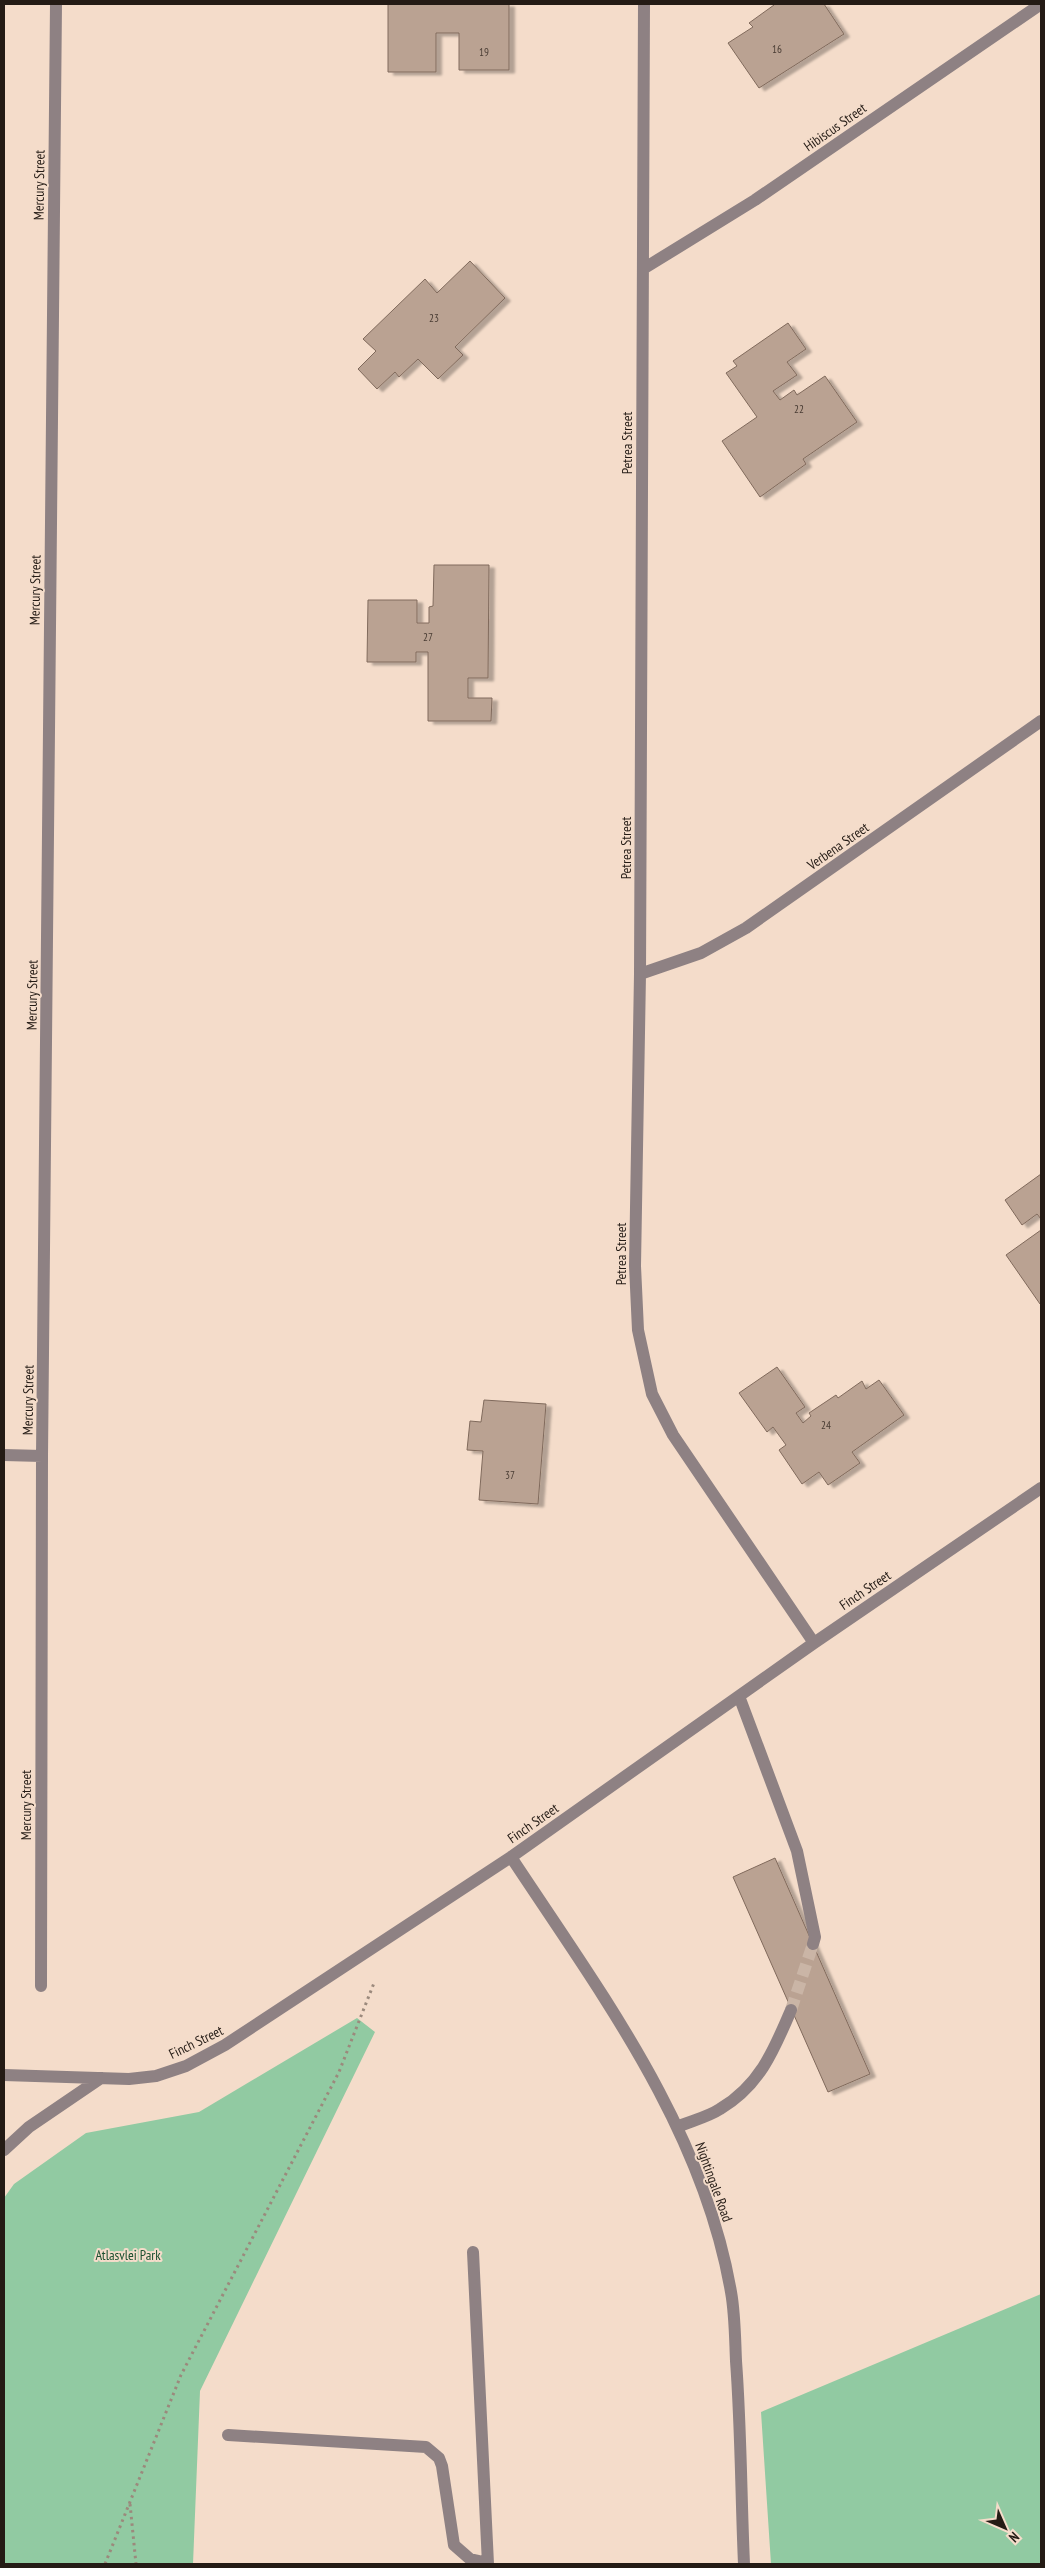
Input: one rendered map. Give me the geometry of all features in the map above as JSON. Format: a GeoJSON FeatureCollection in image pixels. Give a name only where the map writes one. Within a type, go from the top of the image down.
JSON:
{"type":"FeatureCollection","features":[{"type":"Feature","properties":{"kind":"street","name":"Mercury Street"},"geometry":{"type":"LineString","coordinates":[[41,1986],[42,1456],[56,4]]}},
{"type":"Feature","properties":{"kind":"street","name":"Petrea Street"},"geometry":{"type":"LineString","coordinates":[[644,4],[640,974],[635,1266],[638,1330],[652,1394],[673,1436],[814,1643]]}},
{"type":"Feature","properties":{"kind":"street","name":"Hibiscus Street"},"geometry":{"type":"LineString","coordinates":[[642,269],[755,200],[1040,4]]}},
{"type":"Feature","properties":{"kind":"street","name":"Verbena Street"},"geometry":{"type":"LineString","coordinates":[[640,974],[701,953],[746,928],[1041,721]]}},
{"type":"Feature","properties":{"kind":"street"},"geometry":{"type":"LineString","coordinates":[[4,1456],[42,1456]]}},
{"type":"Feature","properties":{"kind":"street","name":"Finch Street"},"geometry":{"type":"LineString","coordinates":[[4,2075],[129,2079],[156,2076],[186,2066],[225,2045],[511,1856],[814,1643],[1041,1488]]}},
{"type":"Feature","properties":{"kind":"street"},"geometry":{"type":"LineString","coordinates":[[739,1696],[797,1851],[815,1937],[813,1944]]}},
{"type":"Feature","properties":{"kind":"street","name":"Nightingale Road"},"geometry":{"type":"LineString","coordinates":[[511,1856],[612,2011],[666,2101],[703,2188],[720,2243],[732,2293],[744,2564]]}},
{"type":"Feature","properties":{"kind":"street"},"geometry":{"type":"LineString","coordinates":[[677,2127],[720,2110],[750,2086],[770,2058],[791,2010]]}},
{"type":"Feature","properties":{"kind":"street"},"geometry":{"type":"LineString","coordinates":[[4,2150],[29,2127],[100,2078]]}},
{"type":"Feature","properties":{"kind":"street"},"geometry":{"type":"LineString","coordinates":[[228,2435],[426,2447],[434,2451],[442,2466],[454,2545],[470,2559],[488,2563],[473,2252]]}},
{"type":"Feature","properties":{"kind":"path"},"geometry":{"type":"LineString","coordinates":[[105,2564],[181,2375],[338,2072],[375,1982]]}},
{"type":"Feature","properties":{"kind":"path"},"geometry":{"type":"LineString","coordinates":[[130,2503],[136,2564]]}},
{"type":"Feature","properties":{"kind":"green space","name":"Atlasvlei Park"},"geometry":{"type":"Polygon","coordinates":[[[357,2018],[375,2032],[200,2391],[193,2564],[4,2564],[4,2198],[14,2184],[86,2133],[199,2112],[357,2018]]]}},
{"type":"Feature","properties":{"kind":"green space"},"geometry":{"type":"Polygon","coordinates":[[[1041,2294],[1041,2564],[771,2564],[761,2412],[1041,2294]]]}},
{"type":"Feature","properties":{"kind":"building"},"geometry":{"type":"Polygon","coordinates":[[[388,4],[509,4],[509,70],[459,70],[459,33],[436,33],[436,72],[388,72],[388,4]]]}},
{"type":"Feature","properties":{"kind":"building"},"geometry":{"type":"Polygon","coordinates":[[[773,4],[824,4],[844,34],[759,88],[728,43],[753,27],[749,23],[773,4]]]}},
{"type":"Feature","properties":{"kind":"building"},"geometry":{"type":"Polygon","coordinates":[[[470,261],[505,298],[455,347],[463,355],[438,379],[418,359],[399,377],[395,372],[377,389],[358,369],[376,351],[363,339],[425,279],[437,293],[470,261]]]}},
{"type":"Feature","properties":{"kind":"building"},"geometry":{"type":"Polygon","coordinates":[[[788,323],[806,349],[787,362],[797,375],[773,391],[780,400],[794,390],[797,395],[825,376],[857,422],[803,459],[806,464],[760,497],[722,441],[757,417],[726,373],[737,366],[733,361],[788,323]]]}},
{"type":"Feature","properties":{"kind":"building"},"geometry":{"type":"Polygon","coordinates":[[[434,565],[489,565],[488,678],[468,678],[468,698],[492,698],[491,721],[428,721],[428,652],[416,652],[416,662],[367,662],[368,600],[417,600],[417,623],[429,623],[429,607],[433,606],[434,565]]]}},
{"type":"Feature","properties":{"kind":"building"},"geometry":{"type":"Polygon","coordinates":[[[1041,1174],[1041,1219],[1037,1214],[1022,1225],[1005,1200],[1041,1174]]]}},
{"type":"Feature","properties":{"kind":"building"},"geometry":{"type":"Polygon","coordinates":[[[1041,1230],[1041,1303],[1040,1304],[1006,1255],[1041,1230]]]}},
{"type":"Feature","properties":{"kind":"building"},"geometry":{"type":"Polygon","coordinates":[[[777,1367],[805,1407],[796,1413],[803,1423],[811,1416],[809,1413],[836,1395],[838,1398],[862,1381],[866,1389],[879,1380],[904,1415],[852,1452],[860,1463],[828,1485],[819,1472],[802,1484],[779,1450],[786,1445],[773,1427],[767,1432],[739,1393],[777,1367]]]}},
{"type":"Feature","properties":{"kind":"building"},"geometry":{"type":"Polygon","coordinates":[[[484,1400],[546,1404],[538,1504],[479,1500],[483,1451],[467,1450],[470,1421],[481,1422],[484,1400]]]}},
{"type":"Feature","properties":{"kind":"building"},"geometry":{"type":"Polygon","coordinates":[[[775,1858],[870,2074],[828,2092],[733,1877],[775,1858]]]}},
{"type":"Feature","properties":{"kind":"tunnel"},"geometry":{"type":"LineString","coordinates":[[791,2010],[813,1944]]}}]}
